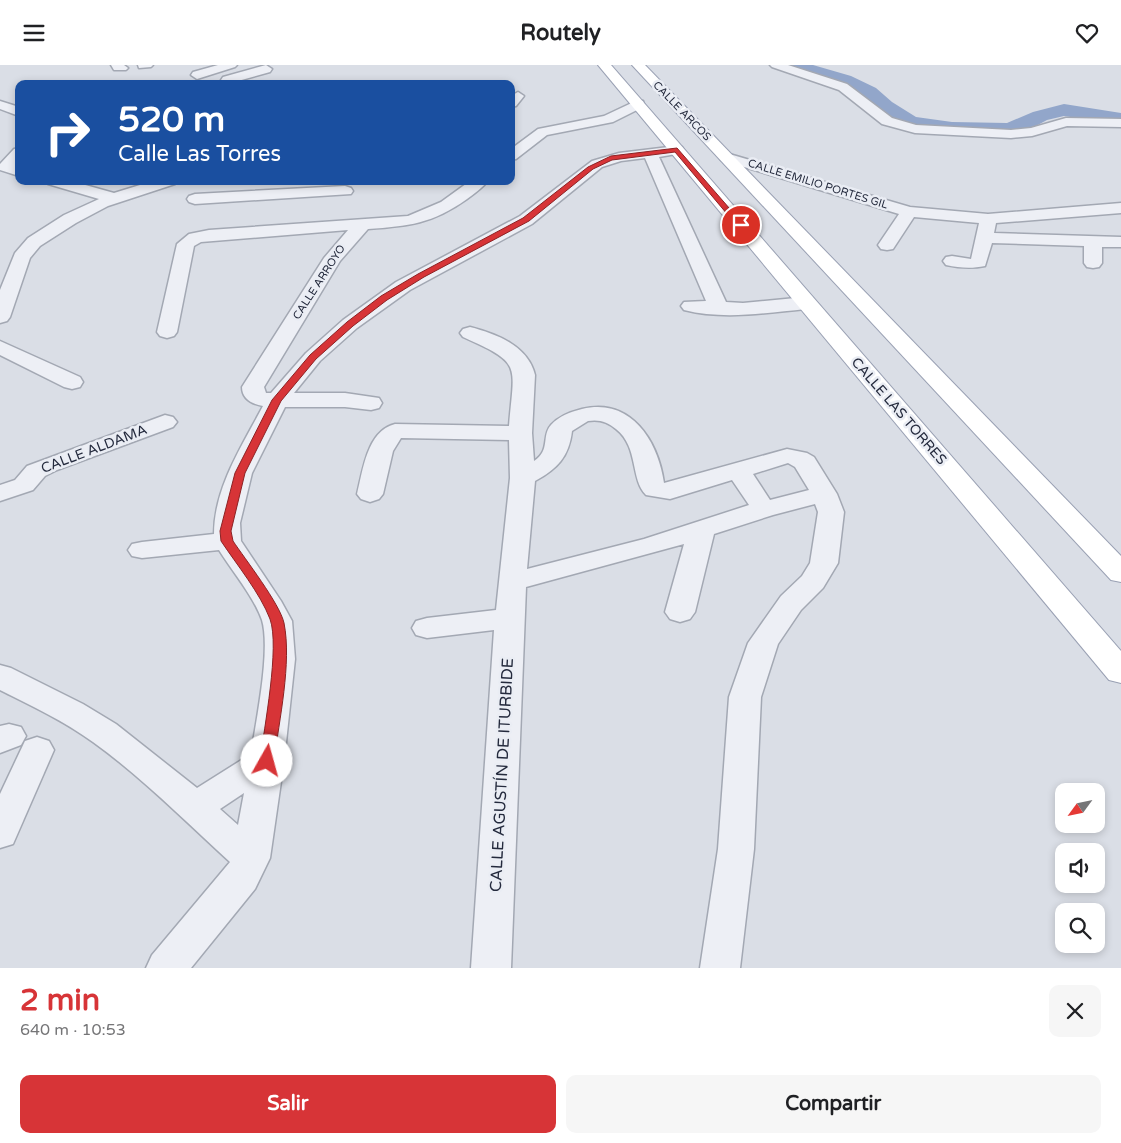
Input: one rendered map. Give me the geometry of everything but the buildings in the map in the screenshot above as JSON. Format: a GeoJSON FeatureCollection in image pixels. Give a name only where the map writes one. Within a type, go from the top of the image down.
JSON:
{"type":"FeatureCollection","features":[{"type":"Feature","properties":{"kind":"main road","name":"CALLE ARCOS"},"geometry":{"type":"LineString","coordinates":[[604,65],[677,150]]}},
{"type":"Feature","properties":{"kind":"main road","name":"CALLE ARCOS"},"geometry":{"type":"LineString","coordinates":[[638,65],[726,157]]}},
{"type":"Feature","properties":{"kind":"main road","name":"CALLE LAS TORRES"},"geometry":{"type":"LineString","coordinates":[[677,150],[1121,672]]}},
{"type":"Feature","properties":{"kind":"main road"},"geometry":{"type":"LineString","coordinates":[[726,157],[1121,573]]}},
{"type":"Feature","properties":{"kind":"street"},"geometry":{"type":"LineString","coordinates":[[197,75],[231,65]]}},
{"type":"Feature","properties":{"kind":"street"},"geometry":{"type":"LineString","coordinates":[[227,80],[266,69],[243,65]]}},
{"type":"Feature","properties":{"kind":"street"},"geometry":{"type":"LineString","coordinates":[[776,65],[826,80],[850,91],[887,121],[915,129],[1011,134],[1032,132],[1066,122],[1121,123]]}},
{"type":"Feature","properties":{"kind":"street"},"geometry":{"type":"LineString","coordinates":[[0,105],[15,112]]}},
{"type":"Feature","properties":{"kind":"street"},"geometry":{"type":"LineString","coordinates":[[520,133],[538,134],[608,119],[638,105]]}},
{"type":"Feature","properties":{"kind":"street"},"geometry":{"type":"LineString","coordinates":[[515,153],[538,134]]}},
{"type":"Feature","properties":{"kind":"street"},"geometry":{"type":"LineString","coordinates":[[166,968],[242,878],[251,858],[267,761],[280,659],[277,621],[271,607],[227,541],[227,523],[240,473],[266,398],[350,324],[397,290],[526,220],[597,164],[619,157],[677,150]]}},
{"type":"Feature","properties":{"kind":"street"},"geometry":{"type":"LineString","coordinates":[[12,169],[15,152]]}},
{"type":"Feature","properties":{"kind":"street"},"geometry":{"type":"LineString","coordinates":[[650,153],[719,309]]}},
{"type":"Feature","properties":{"kind":"street","name":"CALLE EMILIO PORTES GIL"},"geometry":{"type":"LineString","coordinates":[[726,157],[909,211],[988,219],[1121,208]]}},
{"type":"Feature","properties":{"kind":"street"},"geometry":{"type":"LineString","coordinates":[[68,185],[114,197]]}},
{"type":"Feature","properties":{"kind":"street"},"geometry":{"type":"LineString","coordinates":[[0,317],[21,257],[16,251],[70,219],[114,197],[156,185]]}},
{"type":"Feature","properties":{"kind":"street"},"geometry":{"type":"LineString","coordinates":[[167,332],[186,244],[190,241],[209,235],[415,220],[459,197],[475,185]]}},
{"type":"Feature","properties":{"kind":"street"},"geometry":{"type":"LineString","coordinates":[[276,230],[278,188]]}},
{"type":"Feature","properties":{"kind":"street"},"geometry":{"type":"LineString","coordinates":[[194,199],[278,188],[345,191]]}},
{"type":"Feature","properties":{"kind":"street"},"geometry":{"type":"LineString","coordinates":[[887,245],[909,211]]}},
{"type":"Feature","properties":{"kind":"street"},"geometry":{"type":"LineString","coordinates":[[952,261],[978,262],[988,219]]}},
{"type":"Feature","properties":{"kind":"street","name":"CALLE ARROYO"},"geometry":{"type":"LineString","coordinates":[[266,398],[253,392],[253,387],[333,258],[363,224]]}},
{"type":"Feature","properties":{"kind":"street"},"geometry":{"type":"LineString","coordinates":[[985,238],[1121,242]]}},
{"type":"Feature","properties":{"kind":"street"},"geometry":{"type":"LineString","coordinates":[[1093,240],[1093,263]]}},
{"type":"Feature","properties":{"kind":"street"},"geometry":{"type":"LineString","coordinates":[[691,306],[743,309],[806,303]]}},
{"type":"Feature","properties":{"kind":"street","name":"CALLE AGUSTÍN DE ITURBIDE"},"geometry":{"type":"LineString","coordinates":[[470,333],[507,350],[514,355],[523,367],[520,433],[523,478],[512,582],[491,968]]}},
{"type":"Feature","properties":{"kind":"street"},"geometry":{"type":"LineString","coordinates":[[0,347],[42,368],[80,377]]}},
{"type":"Feature","properties":{"kind":"street"},"geometry":{"type":"LineString","coordinates":[[266,398],[345,400],[371,403]]}},
{"type":"Feature","properties":{"kind":"street"},"geometry":{"type":"LineString","coordinates":[[523,478],[549,464],[559,448],[560,429],[567,421],[589,413],[600,413],[616,417],[637,437],[652,486],[659,491],[670,491],[787,456],[798,458],[805,462],[824,494],[831,512],[824,563],[813,581],[791,603],[763,643],[745,697],[736,849],[720,968]]}},
{"type":"Feature","properties":{"kind":"street","name":"CALLE ALDAMA"},"geometry":{"type":"LineString","coordinates":[[0,493],[24,485],[36,471],[48,465],[164,423]]}},
{"type":"Feature","properties":{"kind":"street"},"geometry":{"type":"LineString","coordinates":[[370,494],[376,466],[383,448],[388,436],[395,431],[520,433]]}},
{"type":"Feature","properties":{"kind":"street"},"geometry":{"type":"LineString","coordinates":[[738,471],[764,509]]}},
{"type":"Feature","properties":{"kind":"street"},"geometry":{"type":"LineString","coordinates":[[512,582],[654,545],[764,509],[824,494]]}},
{"type":"Feature","properties":{"kind":"street"},"geometry":{"type":"LineString","coordinates":[[680,611],[702,529]]}},
{"type":"Feature","properties":{"kind":"street"},"geometry":{"type":"LineString","coordinates":[[142,550],[227,541]]}},
{"type":"Feature","properties":{"kind":"street"},"geometry":{"type":"LineString","coordinates":[[427,628],[511,619]]}},
{"type":"Feature","properties":{"kind":"street"},"geometry":{"type":"LineString","coordinates":[[0,676],[81,719],[161,776],[251,858]]}},
{"type":"Feature","properties":{"kind":"street"},"geometry":{"type":"LineString","coordinates":[[0,833],[15,742]]}},
{"type":"Feature","properties":{"kind":"street"},"geometry":{"type":"LineString","coordinates":[[194,808],[267,761]]}},
{"type":"Feature","properties":{"kind":"waterway"},"geometry":{"type":"LineString","coordinates":[[794,65],[845,80],[869,92],[885,106],[911,122],[952,128],[1009,129],[1040,116],[1064,110],[1121,119]]}},
{"type":"Feature","properties":{"kind":"route"},"geometry":{"type":"LineString","coordinates":[[267,761],[280,659],[277,621],[271,607],[227,541],[226,531],[240,473],[277,400],[313,357],[350,324],[384,298],[421,275],[526,220],[591,168],[611,158],[677,150],[741,225]]}}]}
